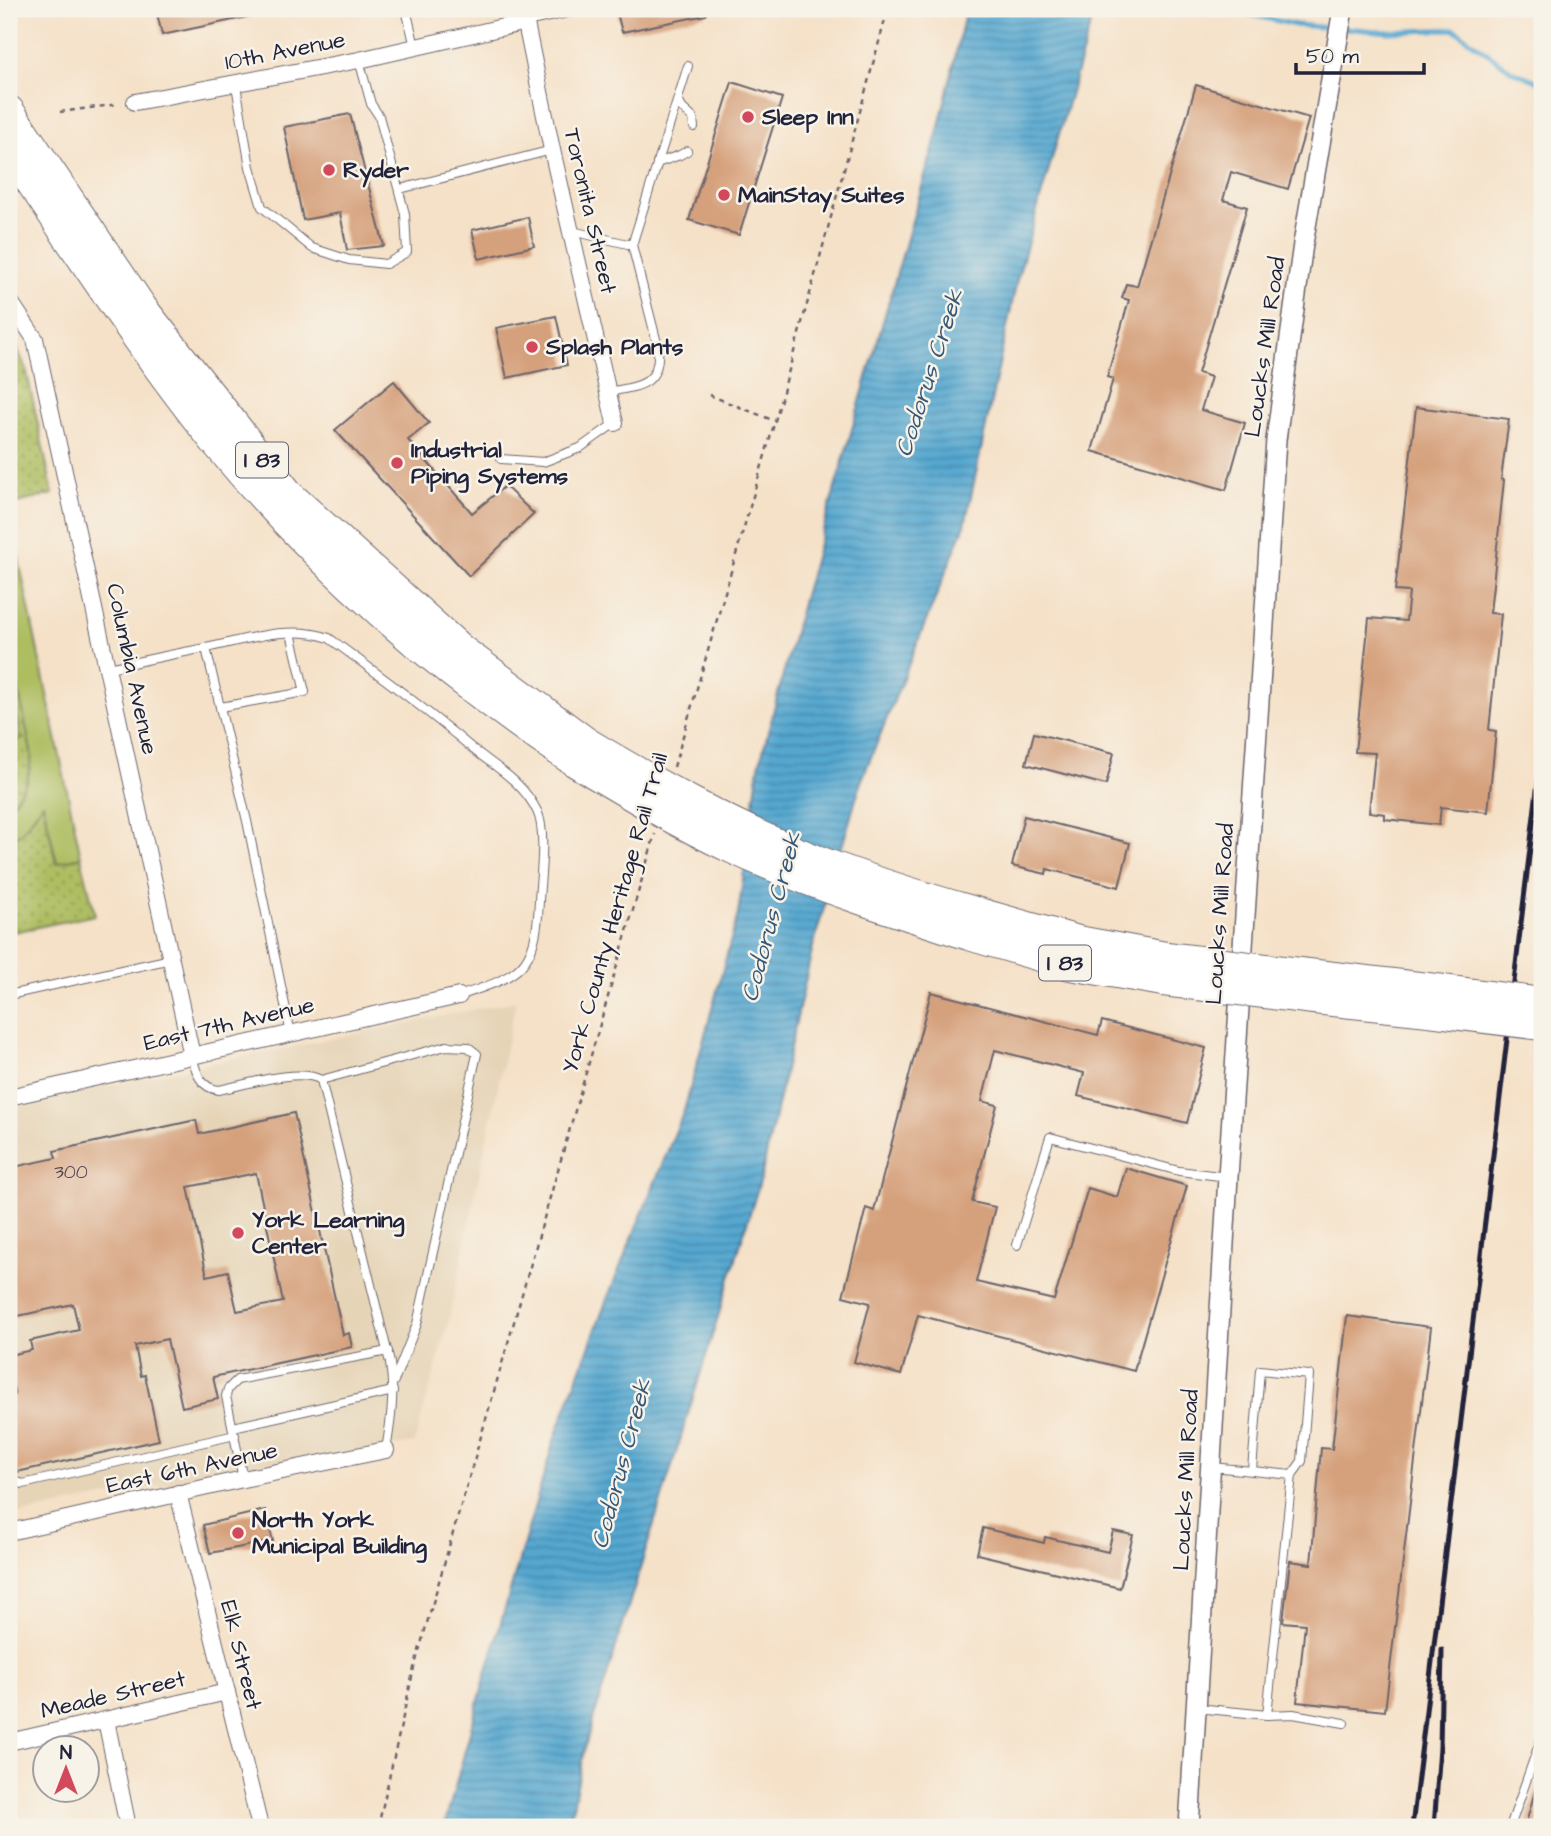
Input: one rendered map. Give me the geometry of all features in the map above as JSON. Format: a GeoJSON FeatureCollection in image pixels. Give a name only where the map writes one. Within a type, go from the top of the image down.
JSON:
{"type":"FeatureCollection","features":[{"type":"Feature","properties":{"kind":"highway","name":"I 83"},"geometry":{"type":"LineString","coordinates":[[9,111],[142,308],[290,496],[460,649],[629,794],[736,850],[855,899],[972,924],[1070,965],[1164,969],[1436,1001],[1542,1003]]}},
{"type":"Feature","properties":{"kind":"highway","name":"I 83"},"geometry":{"type":"LineString","coordinates":[[9,150],[178,394],[215,441],[289,525],[337,574],[416,645],[513,720],[580,752]]}},
{"type":"Feature","properties":{"kind":"highway","name":"I 83"},"geometry":{"type":"LineString","coordinates":[[1436,1001],[1542,1025]]}},
{"type":"Feature","properties":{"kind":"street","name":"Loucks Mill Road"},"geometry":{"type":"LineString","coordinates":[[1188,1827],[1276,440],[1303,244],[1343,9]]}},
{"type":"Feature","properties":{"kind":"street","name":"10th Avenue"},"geometry":{"type":"LineString","coordinates":[[135,102],[359,60],[415,47],[525,15]]}},
{"type":"Feature","properties":{"kind":"street","name":"Toronita Street"},"geometry":{"type":"LineString","coordinates":[[525,15],[552,150],[615,423]]}},
{"type":"Feature","properties":{"kind":"street","name":"Columbia Avenue"},"geometry":{"type":"LineString","coordinates":[[9,300],[36,339],[192,1056]]}},
{"type":"Feature","properties":{"kind":"street","name":"East 7th Avenue"},"geometry":{"type":"LineString","coordinates":[[9,1097],[459,996]]}},
{"type":"Feature","properties":{"kind":"street","name":"East 6th Avenue"},"geometry":{"type":"LineString","coordinates":[[9,1532],[178,1493],[386,1450]]}},
{"type":"Feature","properties":{"kind":"street","name":"Elk Street"},"geometry":{"type":"LineString","coordinates":[[178,1493],[260,1827]]}},
{"type":"Feature","properties":{"kind":"street","name":"Meade Street"},"geometry":{"type":"LineString","coordinates":[[9,1742],[227,1692]]}},
{"type":"Feature","properties":{"kind":"street"},"geometry":{"type":"LineString","coordinates":[[106,1720],[128,1827]]}},
{"type":"Feature","properties":{"kind":"lane"},"geometry":{"type":"LineString","coordinates":[[406,9],[415,47]]}},
{"type":"Feature","properties":{"kind":"lane"},"geometry":{"type":"LineString","coordinates":[[525,15],[576,11],[575,9]]}},
{"type":"Feature","properties":{"kind":"lane"},"geometry":{"type":"LineString","coordinates":[[236,85],[250,167],[262,207],[312,248],[349,260],[386,264],[407,252],[405,214],[379,116],[371,104],[359,60]]}},
{"type":"Feature","properties":{"kind":"lane"},"geometry":{"type":"LineString","coordinates":[[608,392],[644,384],[653,376],[659,362],[658,347],[632,245],[688,66]]}},
{"type":"Feature","properties":{"kind":"lane"},"geometry":{"type":"LineString","coordinates":[[678,100],[693,118],[694,127]]}},
{"type":"Feature","properties":{"kind":"lane"},"geometry":{"type":"LineString","coordinates":[[400,189],[552,150]]}},
{"type":"Feature","properties":{"kind":"lane"},"geometry":{"type":"LineString","coordinates":[[657,163],[687,150]]}},
{"type":"Feature","properties":{"kind":"lane"},"geometry":{"type":"LineString","coordinates":[[572,230],[632,245]]}},
{"type":"Feature","properties":{"kind":"lane"},"geometry":{"type":"LineString","coordinates":[[501,458],[543,462],[580,447],[615,423]]}},
{"type":"Feature","properties":{"kind":"lane"},"geometry":{"type":"LineString","coordinates":[[220,707],[305,692],[291,633]]}},
{"type":"Feature","properties":{"kind":"lane"},"geometry":{"type":"LineString","coordinates":[[109,668],[261,636],[318,634],[329,638],[418,703],[519,783],[539,813],[542,839],[534,946],[522,966],[500,981],[459,996]]}},
{"type":"Feature","properties":{"kind":"lane"},"geometry":{"type":"LineString","coordinates":[[206,648],[292,1034]]}},
{"type":"Feature","properties":{"kind":"lane"},"geometry":{"type":"LineString","coordinates":[[9,995],[171,959]]}},
{"type":"Feature","properties":{"kind":"lane"},"geometry":{"type":"LineString","coordinates":[[192,1056],[198,1076],[212,1089],[219,1090],[299,1074],[321,1080],[446,1046],[468,1047],[477,1054],[416,1324],[393,1387],[386,1450]]}},
{"type":"Feature","properties":{"kind":"lane"},"geometry":{"type":"LineString","coordinates":[[321,1080],[387,1352],[393,1387]]}},
{"type":"Feature","properties":{"kind":"lane"},"geometry":{"type":"LineString","coordinates":[[1017,1245],[1050,1137],[1179,1171],[1228,1177]]}},
{"type":"Feature","properties":{"kind":"lane"},"geometry":{"type":"LineString","coordinates":[[243,1479],[226,1396],[228,1389],[237,1380],[387,1352]]}},
{"type":"Feature","properties":{"kind":"lane"},"geometry":{"type":"LineString","coordinates":[[1252,1470],[1260,1370],[1309,1375],[1302,1461],[1292,1475],[1267,1715]]}},
{"type":"Feature","properties":{"kind":"lane"},"geometry":{"type":"LineString","coordinates":[[9,1471],[12,1480],[23,1484],[234,1431],[393,1387]]}},
{"type":"Feature","properties":{"kind":"lane"},"geometry":{"type":"LineString","coordinates":[[1211,1467],[1292,1475]]}},
{"type":"Feature","properties":{"kind":"lane"},"geometry":{"type":"LineString","coordinates":[[1197,1708],[1267,1715],[1293,1714],[1344,1723]]}},
{"type":"Feature","properties":{"kind":"lane"},"geometry":{"type":"LineString","coordinates":[[1510,1827],[1542,1736]]}},
{"type":"Feature","properties":{"kind":"path","name":"York County Heritage Rail Trail"},"geometry":{"type":"LineString","coordinates":[[674,768],[775,421],[888,9]]}},
{"type":"Feature","properties":{"kind":"path"},"geometry":{"type":"LineString","coordinates":[[60,112],[135,102]]}},
{"type":"Feature","properties":{"kind":"path"},"geometry":{"type":"LineString","coordinates":[[709,395],[775,421]]}},
{"type":"Feature","properties":{"kind":"path","name":"York County Heritage Rail Trail"},"geometry":{"type":"LineString","coordinates":[[378,1827],[414,1668],[654,835]]}},
{"type":"Feature","properties":{"kind":"shaded area","name":"York Learning Center"},"geometry":{"type":"Polygon","coordinates":[[[516,1001],[447,1328],[414,1443],[218,1474],[9,1516],[9,1108],[516,1001]]]}},
{"type":"Feature","properties":{"kind":"green space"},"geometry":{"type":"Polygon","coordinates":[[[9,329],[26,369],[53,494],[9,505],[9,329]]]}},
{"type":"Feature","properties":{"kind":"green space"},"geometry":{"type":"Polygon","coordinates":[[[9,513],[81,857],[57,863],[43,803],[21,833],[9,840],[9,809],[27,781],[32,756],[9,643],[9,513]]]}},
{"type":"Feature","properties":{"kind":"green space"},"geometry":{"type":"Polygon","coordinates":[[[9,643],[32,756],[27,781],[9,809],[9,643]]]}},
{"type":"Feature","properties":{"kind":"green space"},"geometry":{"type":"Polygon","coordinates":[[[9,676],[22,739],[9,742],[9,676]]]}},
{"type":"Feature","properties":{"kind":"green space"},"geometry":{"type":"Polygon","coordinates":[[[43,802],[56,862],[81,857],[95,915],[9,933],[9,840],[28,825],[43,802]]]}},
{"type":"Feature","properties":{"kind":"water","name":"Codorus Creek"},"geometry":{"type":"Polygon","coordinates":[[[966,9],[1095,9],[1017,280],[965,525],[861,782],[814,942],[761,1178],[584,1750],[569,1827],[444,1827],[554,1440],[607,1299],[684,1111],[738,914],[759,766],[803,599],[938,131],[966,9]]]}},
{"type":"Feature","properties":{"kind":"building"},"geometry":{"type":"Polygon","coordinates":[[[156,9],[256,9],[257,15],[162,35],[156,9]]]}},
{"type":"Feature","properties":{"kind":"building"},"geometry":{"type":"Polygon","coordinates":[[[616,9],[705,9],[706,15],[622,32],[616,9]]]}},
{"type":"Feature","properties":{"kind":"building"},"geometry":{"type":"Polygon","coordinates":[[[732,82],[782,98],[739,235],[689,220],[732,82]]]}},
{"type":"Feature","properties":{"kind":"building"},"geometry":{"type":"Polygon","coordinates":[[[1196,85],[1309,118],[1288,189],[1231,172],[1223,200],[1247,207],[1198,373],[1211,377],[1201,410],[1245,423],[1226,490],[1092,451],[1113,379],[1107,377],[1129,300],[1122,298],[1126,284],[1137,286],[1196,85]]]}},
{"type":"Feature","properties":{"kind":"building","name":"Ryder"},"geometry":{"type":"Polygon","coordinates":[[[350,114],[384,246],[347,250],[340,213],[303,220],[284,127],[350,114]]]}},
{"type":"Feature","properties":{"kind":"building"},"geometry":{"type":"Polygon","coordinates":[[[528,217],[534,246],[479,259],[472,230],[528,217]]]}},
{"type":"Feature","properties":{"kind":"building","name":"Splash Plants"},"geometry":{"type":"Polygon","coordinates":[[[556,316],[567,365],[507,378],[496,328],[556,316]]]}},
{"type":"Feature","properties":{"kind":"building","name":"Industrial Piping Systems"},"geometry":{"type":"Polygon","coordinates":[[[394,381],[429,423],[408,440],[472,513],[505,486],[534,514],[469,576],[335,430],[394,381]]]}},
{"type":"Feature","properties":{"kind":"building"},"geometry":{"type":"Polygon","coordinates":[[[1416,407],[1509,419],[1501,479],[1504,480],[1490,613],[1501,614],[1489,730],[1496,731],[1488,812],[1441,807],[1439,825],[1385,819],[1385,814],[1369,812],[1375,753],[1355,752],[1369,618],[1406,621],[1409,592],[1395,591],[1416,407]]]}},
{"type":"Feature","properties":{"kind":"building"},"geometry":{"type":"Polygon","coordinates":[[[1034,733],[1114,753],[1106,785],[1026,764],[1034,733]]]}},
{"type":"Feature","properties":{"kind":"building"},"geometry":{"type":"Polygon","coordinates":[[[1024,816],[1130,843],[1119,887],[1047,869],[1046,874],[1012,866],[1024,816]]]}},
{"type":"Feature","properties":{"kind":"building"},"geometry":{"type":"Polygon","coordinates":[[[931,992],[1098,1035],[1102,1021],[1206,1048],[1187,1123],[1078,1096],[1084,1073],[995,1050],[982,1101],[997,1105],[972,1202],[995,1207],[976,1282],[1054,1300],[1088,1188],[1117,1197],[1126,1168],[1187,1186],[1134,1371],[918,1315],[901,1375],[854,1362],[870,1303],[843,1296],[866,1208],[874,1211],[931,992]]]}},
{"type":"Feature","properties":{"kind":"building"},"geometry":{"type":"Polygon","coordinates":[[[294,1113],[343,1335],[349,1333],[352,1347],[213,1377],[218,1399],[182,1407],[167,1339],[135,1346],[141,1376],[145,1375],[159,1440],[17,1472],[11,1444],[9,1445],[9,1397],[15,1395],[9,1355],[32,1350],[30,1341],[79,1330],[73,1304],[9,1318],[9,1168],[56,1158],[54,1151],[196,1120],[199,1134],[294,1113]],[[256,1173],[188,1187],[207,1276],[228,1271],[237,1311],[283,1302],[256,1173]]]}},
{"type":"Feature","properties":{"kind":"building"},"geometry":{"type":"Polygon","coordinates":[[[1347,1316],[1431,1327],[1385,1711],[1297,1702],[1305,1624],[1283,1622],[1290,1561],[1311,1564],[1321,1448],[1332,1449],[1347,1316]]]}},
{"type":"Feature","properties":{"kind":"building","name":"North York Municipal Building"},"geometry":{"type":"Polygon","coordinates":[[[265,1510],[273,1541],[210,1553],[203,1525],[265,1510]]]}},
{"type":"Feature","properties":{"kind":"building"},"geometry":{"type":"Polygon","coordinates":[[[983,1528],[1044,1543],[1045,1537],[1108,1552],[1113,1531],[1133,1535],[1120,1588],[977,1554],[983,1528]]]}},
{"type":"Feature","properties":{"kind":"building"},"geometry":{"type":"Polygon","coordinates":[[[1538,1780],[1542,1781],[1542,1827],[1525,1827],[1538,1780]]]}},
{"type":"Feature","properties":{"kind":"waterway"},"geometry":{"type":"LineString","coordinates":[[1225,9],[1296,25],[1334,28]]}},
{"type":"Feature","properties":{"kind":"waterway"},"geometry":{"type":"LineString","coordinates":[[1344,28],[1389,32],[1454,29],[1512,71],[1542,83]]}},
{"type":"Feature","properties":{"kind":"railway"},"geometry":{"type":"LineString","coordinates":[[1412,1827],[1542,749]]}},
{"type":"Feature","properties":{"kind":"railway"},"geometry":{"type":"LineString","coordinates":[[1434,1827],[1440,1748],[1442,1650]]}},
{"type":"Feature","properties":{"kind":"place","name":"Sleep Inn"},"geometry":{"type":"Point","coordinates":[748,117]}},
{"type":"Feature","properties":{"kind":"place","name":"Ryder"},"geometry":{"type":"Point","coordinates":[329,170]}},
{"type":"Feature","properties":{"kind":"place","name":"MainStay Suites"},"geometry":{"type":"Point","coordinates":[724,195]}},
{"type":"Feature","properties":{"kind":"place","name":"Splash Plants"},"geometry":{"type":"Point","coordinates":[532,347]}},
{"type":"Feature","properties":{"kind":"place","name":"Industrial Piping Systems"},"geometry":{"type":"Point","coordinates":[397,463]}},
{"type":"Feature","properties":{"kind":"place","name":"York Learning Center"},"geometry":{"type":"Point","coordinates":[238,1233]}},
{"type":"Feature","properties":{"kind":"place","name":"North York Municipal Building"},"geometry":{"type":"Point","coordinates":[238,1533]}}]}
